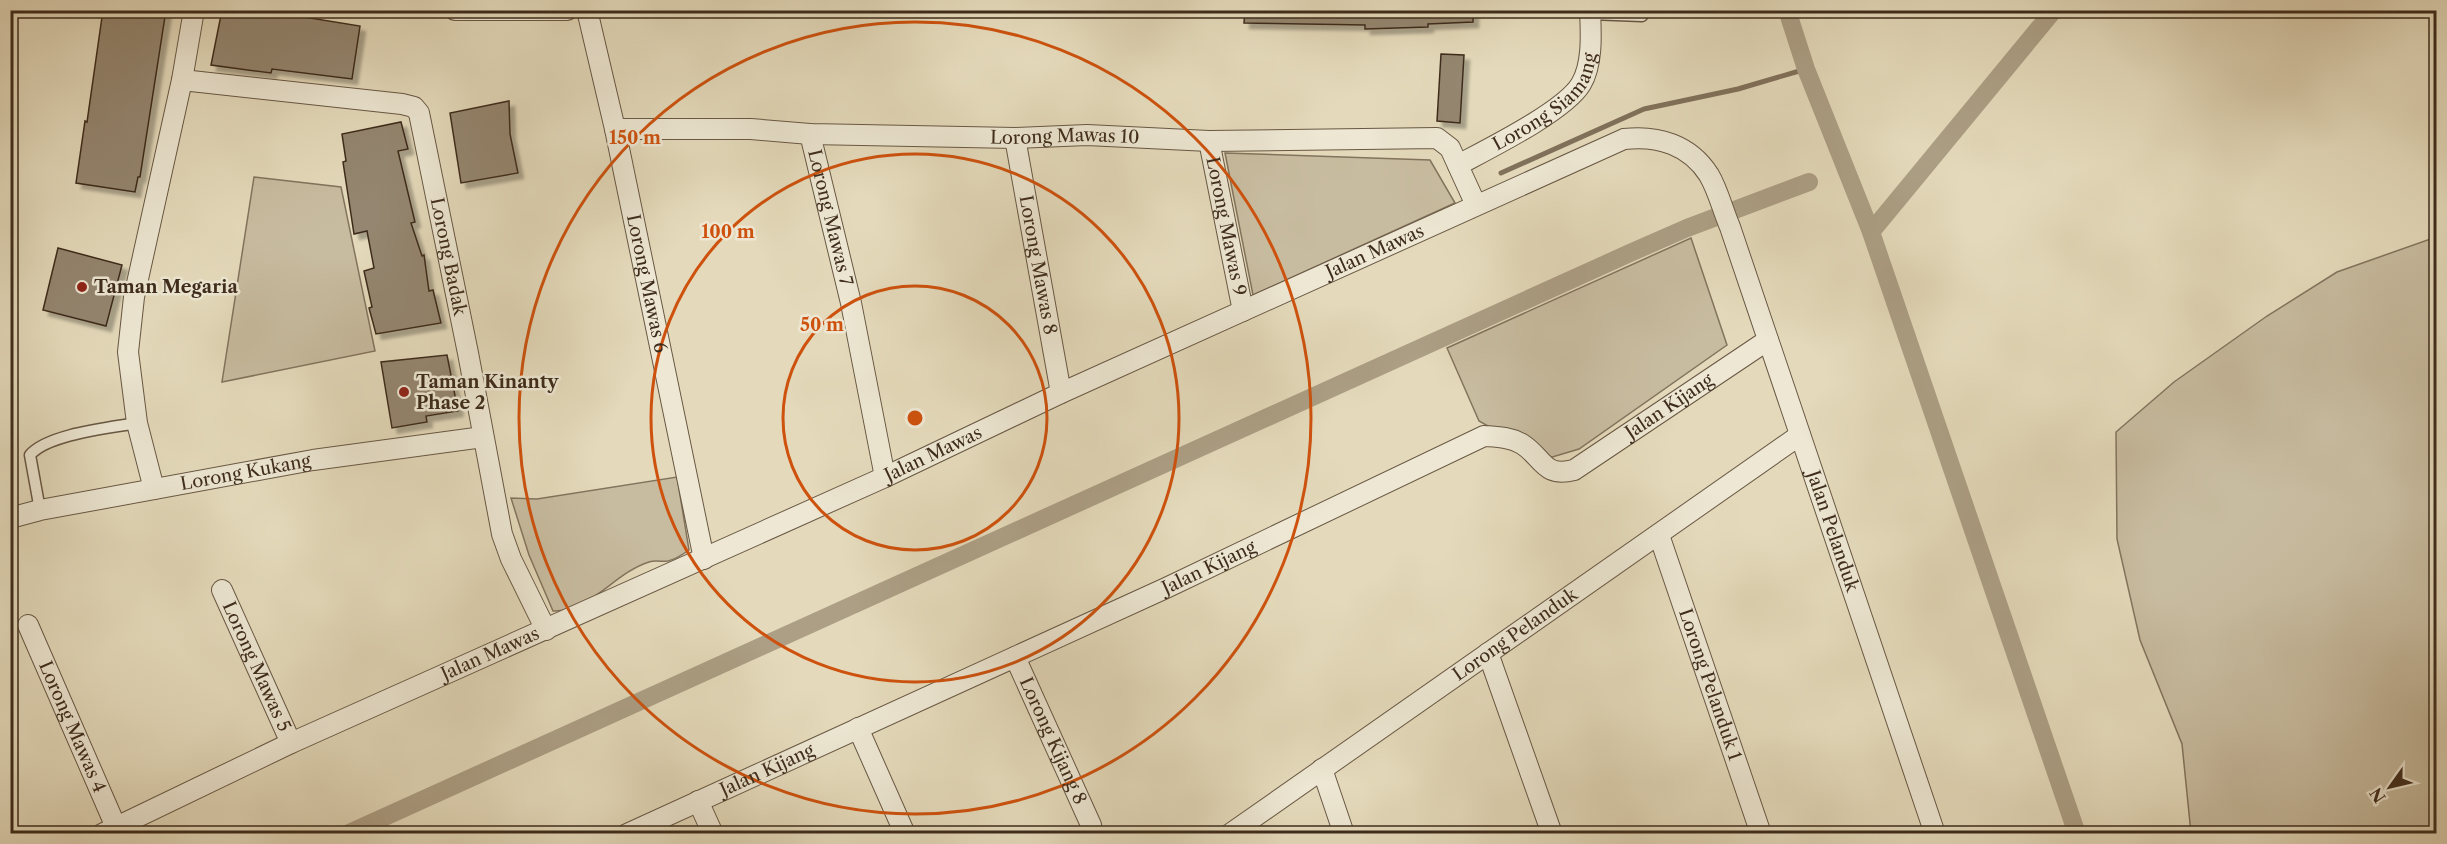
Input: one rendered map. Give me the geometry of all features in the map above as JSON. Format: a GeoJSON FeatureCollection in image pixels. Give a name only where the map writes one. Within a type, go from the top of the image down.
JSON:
{"type":"FeatureCollection","features":[{"type":"Feature","properties":{"kind":"street"},"geometry":{"type":"LineString","coordinates":[[154,489],[137,423],[128,352],[131,316],[182,80],[194,10]]}},
{"type":"Feature","properties":{"kind":"street"},"geometry":{"type":"LineString","coordinates":[[455,10],[567,10]]}},
{"type":"Feature","properties":{"kind":"street","name":"Lorong Mawas 6"},"geometry":{"type":"LineString","coordinates":[[587,10],[615,129],[704,559]]}},
{"type":"Feature","properties":{"kind":"street","name":"Lorong Siamang"},"geometry":{"type":"LineString","coordinates":[[1458,165],[1517,133],[1568,99],[1581,83],[1588,62],[1590,12]]}},
{"type":"Feature","properties":{"kind":"street","name":"Lorong Badak"},"geometry":{"type":"LineString","coordinates":[[182,80],[402,104],[414,107],[419,113],[502,534],[511,559],[546,630]]}},
{"type":"Feature","properties":{"kind":"street","name":"Lorong Mawas 10"},"geometry":{"type":"LineString","coordinates":[[615,129],[752,129],[810,134],[1015,138],[1087,135],[1209,141],[1437,138],[1450,148],[1476,205]]}},
{"type":"Feature","properties":{"kind":"street","name":"Lorong Mawas 7"},"geometry":{"type":"LineString","coordinates":[[810,134],[851,303],[885,477]]}},
{"type":"Feature","properties":{"kind":"street","name":"Lorong Mawas 8"},"geometry":{"type":"LineString","coordinates":[[1015,138],[1061,393]]}},
{"type":"Feature","properties":{"kind":"street","name":"Jalan Mawas"},"geometry":{"type":"LineString","coordinates":[[109,830],[291,743],[885,477],[1061,393],[1624,139],[1658,138],[1671,143],[1698,162],[1710,176],[1730,227]]}},
{"type":"Feature","properties":{"kind":"street","name":"Lorong Mawas 9"},"geometry":{"type":"LineString","coordinates":[[1209,141],[1243,311]]}},
{"type":"Feature","properties":{"kind":"street","name":"Jalan Pelanduk"},"geometry":{"type":"LineString","coordinates":[[1730,227],[1935,834]]}},
{"type":"Feature","properties":{"kind":"street","name":"Jalan Kijang"},"geometry":{"type":"LineString","coordinates":[[627,834],[1177,583],[1484,436],[1508,438],[1524,445],[1541,464],[1556,472],[1574,470],[1768,340]]}},
{"type":"Feature","properties":{"kind":"street","name":"Lorong Pelanduk"},"geometry":{"type":"LineString","coordinates":[[1230,834],[1800,435]]}},
{"type":"Feature","properties":{"kind":"street","name":"Lorong Kukang"},"geometry":{"type":"LineString","coordinates":[[10,518],[40,510],[313,460],[483,437]]}},
{"type":"Feature","properties":{"kind":"street","name":"Lorong Pelanduk 1"},"geometry":{"type":"LineString","coordinates":[[1659,535],[1761,834]]}},
{"type":"Feature","properties":{"kind":"street","name":"Lorong Mawas 5"},"geometry":{"type":"LineString","coordinates":[[222,590],[291,743]]}},
{"type":"Feature","properties":{"kind":"street","name":"Lorong Mawas 4"},"geometry":{"type":"LineString","coordinates":[[28,626],[109,830]]}},
{"type":"Feature","properties":{"kind":"street"},"geometry":{"type":"LineString","coordinates":[[1488,653],[1552,834]]}},
{"type":"Feature","properties":{"kind":"street","name":"Lorong Kijang 8"},"geometry":{"type":"LineString","coordinates":[[1015,657],[1091,825]]}},
{"type":"Feature","properties":{"kind":"street"},"geometry":{"type":"LineString","coordinates":[[858,728],[905,834]]}},
{"type":"Feature","properties":{"kind":"street"},"geometry":{"type":"LineString","coordinates":[[1322,769],[1344,834]]}},
{"type":"Feature","properties":{"kind":"street"},"geometry":{"type":"LineString","coordinates":[[698,801],[713,834]]}},
{"type":"Feature","properties":{"kind":"lane"},"geometry":{"type":"LineString","coordinates":[[1590,12],[1642,16]]}},
{"type":"Feature","properties":{"kind":"lane"},"geometry":{"type":"LineString","coordinates":[[40,510],[30,455],[38,446],[59,439],[137,423]]}},
{"type":"Feature","properties":{"kind":"shaded area"},"geometry":{"type":"Polygon","coordinates":[[[1225,153],[1430,160],[1455,203],[1253,295],[1225,153]]]}},
{"type":"Feature","properties":{"kind":"shaded area"},"geometry":{"type":"Polygon","coordinates":[[[254,177],[341,187],[375,351],[222,382],[254,177]]]}},
{"type":"Feature","properties":{"kind":"shaded area"},"geometry":{"type":"Polygon","coordinates":[[[2436,237],[2436,833],[2191,833],[2182,744],[2140,640],[2117,539],[2116,432],[2174,382],[2267,316],[2337,272],[2436,237]]]}},
{"type":"Feature","properties":{"kind":"shaded area"},"geometry":{"type":"Polygon","coordinates":[[[1691,238],[1727,345],[1579,449],[1539,461],[1509,438],[1479,421],[1447,348],[1691,238]]]}},
{"type":"Feature","properties":{"kind":"shaded area"},"geometry":{"type":"Polygon","coordinates":[[[677,477],[689,550],[671,560],[651,561],[636,567],[591,599],[567,610],[553,611],[529,555],[511,498],[537,499],[677,477]]]}},
{"type":"Feature","properties":{"kind":"building"},"geometry":{"type":"Polygon","coordinates":[[[103,10],[166,10],[140,177],[138,177],[135,192],[76,183],[103,10]]]}},
{"type":"Feature","properties":{"kind":"building"},"geometry":{"type":"Polygon","coordinates":[[[222,10],[261,10],[360,26],[352,79],[272,69],[271,73],[211,65],[222,10]]]}},
{"type":"Feature","properties":{"kind":"building"},"geometry":{"type":"Polygon","coordinates":[[[1245,10],[1473,10],[1473,22],[1428,24],[1428,27],[1365,29],[1365,25],[1244,23],[1245,10]]]}},
{"type":"Feature","properties":{"kind":"building"},"geometry":{"type":"Polygon","coordinates":[[[1441,54],[1464,55],[1460,123],[1437,121],[1441,54]]]}},
{"type":"Feature","properties":{"kind":"building"},"geometry":{"type":"Polygon","coordinates":[[[509,101],[510,134],[518,173],[461,183],[450,113],[509,101]]]}},
{"type":"Feature","properties":{"kind":"building"},"geometry":{"type":"Polygon","coordinates":[[[401,122],[408,149],[398,151],[415,222],[411,223],[422,256],[424,255],[429,291],[433,290],[441,323],[376,334],[369,308],[372,307],[364,271],[374,268],[367,231],[354,234],[343,162],[346,161],[342,134],[401,122]]]}},
{"type":"Feature","properties":{"kind":"building","name":"Taman Megaria"},"geometry":{"type":"Polygon","coordinates":[[[58,248],[122,265],[106,326],[43,310],[58,248]]]}},
{"type":"Feature","properties":{"kind":"building"},"geometry":{"type":"Polygon","coordinates":[[[447,355],[458,411],[426,416],[427,422],[392,428],[381,362],[447,355]]]}},
{"type":"Feature","properties":{"kind":"waterway"},"geometry":{"type":"LineString","coordinates":[[1787,10],[1806,69],[1871,232],[2077,834]]}},
{"type":"Feature","properties":{"kind":"waterway"},"geometry":{"type":"LineString","coordinates":[[1871,232],[2054,10]]}},
{"type":"Feature","properties":{"kind":"waterway"},"geometry":{"type":"LineString","coordinates":[[1501,173],[1644,109],[1738,89],[1806,69]]}},
{"type":"Feature","properties":{"kind":"waterway"},"geometry":{"type":"LineString","coordinates":[[347,834],[1630,253],[1687,228],[1809,182]]}},
{"type":"Feature","properties":{"kind":"place","name":"Taman Megaria"},"geometry":{"type":"Point","coordinates":[82,287]}},
{"type":"Feature","properties":{"kind":"place","name":"Taman Kinanty Phase 2"},"geometry":{"type":"Point","coordinates":[404,392]}}]}
